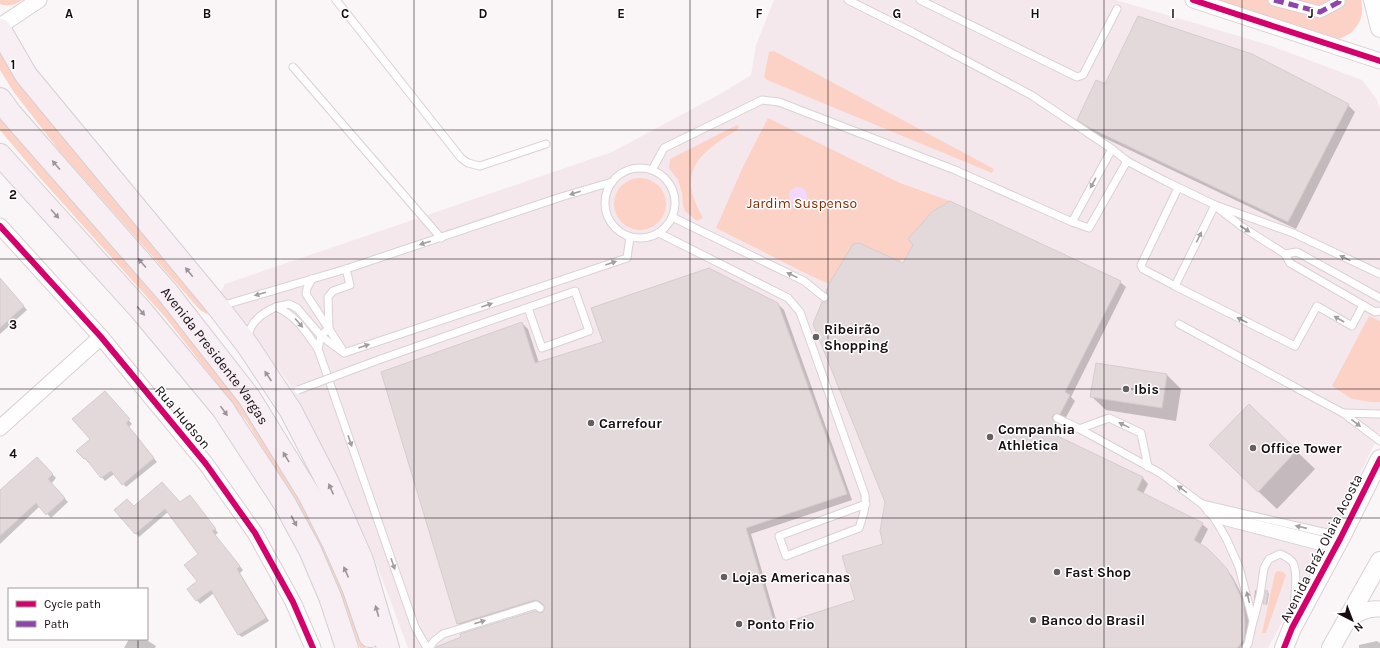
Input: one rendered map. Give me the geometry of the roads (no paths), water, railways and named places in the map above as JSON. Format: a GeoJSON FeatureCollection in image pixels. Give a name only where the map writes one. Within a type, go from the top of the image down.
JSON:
{"type":"FeatureCollection","features":[{"type":"Feature","properties":{"kind":"main road"},"geometry":{"type":"LineString","coordinates":[[0,30],[26,75],[218,307],[248,346],[294,398],[328,483],[362,560],[388,648]]}},
{"type":"Feature","properties":{"kind":"main road","name":"Avenida Presidente Vargas"},"geometry":{"type":"LineString","coordinates":[[0,99],[167,292],[249,397],[317,510],[353,587],[374,648]]}},
{"type":"Feature","properties":{"kind":"main road","name":"Avenida Presidente Vargas"},"geometry":{"type":"LineString","coordinates":[[0,155],[140,309],[223,409],[285,504],[310,550],[330,596],[347,648]]}},
{"type":"Feature","properties":{"kind":"street"},"geometry":{"type":"LineString","coordinates":[[0,26],[39,0]]}},
{"type":"Feature","properties":{"kind":"street"},"geometry":{"type":"LineString","coordinates":[[1193,0],[1380,61]]}},
{"type":"Feature","properties":{"kind":"street"},"geometry":{"type":"LineString","coordinates":[[1274,0],[1320,12],[1339,2],[1338,0]]}},
{"type":"Feature","properties":{"kind":"street"},"geometry":{"type":"LineString","coordinates":[[1373,0],[1380,28]]}},
{"type":"Feature","properties":{"kind":"street","name":"Rua Hudson"},"geometry":{"type":"LineString","coordinates":[[0,226],[101,337],[206,464],[255,533],[293,602],[313,648]]}},
{"type":"Feature","properties":{"kind":"street"},"geometry":{"type":"LineString","coordinates":[[0,428],[101,337]]}},
{"type":"Feature","properties":{"kind":"street","name":"Avenida Bráz Olaia Acosta"},"geometry":{"type":"LineString","coordinates":[[1284,648],[1292,628],[1380,459]]}},
{"type":"Feature","properties":{"kind":"street"},"geometry":{"type":"LineString","coordinates":[[1331,648],[1373,582],[1380,560]]}},
{"type":"Feature","properties":{"kind":"street"},"geometry":{"type":"LineString","coordinates":[[1343,628],[1349,620],[1358,614],[1366,610],[1380,609]]}},
{"type":"Feature","properties":{"kind":"lane"},"geometry":{"type":"LineString","coordinates":[[336,0],[464,161],[480,166],[546,144]]}},
{"type":"Feature","properties":{"kind":"lane"},"geometry":{"type":"LineString","coordinates":[[848,0],[1031,95],[1127,160],[1178,188],[1215,205],[1293,233],[1380,274]]}},
{"type":"Feature","properties":{"kind":"lane"},"geometry":{"type":"LineString","coordinates":[[920,0],[1077,77],[1083,74],[1117,9]]}},
{"type":"Feature","properties":{"kind":"lane"},"geometry":{"type":"LineString","coordinates":[[293,67],[441,238]]}},
{"type":"Feature","properties":{"kind":"lane"},"geometry":{"type":"LineString","coordinates":[[652,170],[664,148],[762,100],[779,102],[955,170],[1072,222],[1089,228],[1127,160]]}},
{"type":"Feature","properties":{"kind":"lane"},"geometry":{"type":"LineString","coordinates":[[1072,222],[1112,149]]}},
{"type":"Feature","properties":{"kind":"lane"},"geometry":{"type":"LineString","coordinates":[[641,168],[652,170],[662,176],[670,184],[674,195],[675,206],[672,217],[667,226],[659,233],[640,239],[630,237],[620,232],[612,224],[606,214],[604,203],[606,192],[612,182],[620,174],[630,169],[641,168]]}},
{"type":"Feature","properties":{"kind":"lane"},"geometry":{"type":"LineString","coordinates":[[218,307],[346,269],[612,182]]}},
{"type":"Feature","properties":{"kind":"lane"},"geometry":{"type":"LineString","coordinates":[[1178,188],[1141,265],[1143,269],[1295,346],[1316,306],[1352,326],[1363,306]]}},
{"type":"Feature","properties":{"kind":"lane"},"geometry":{"type":"LineString","coordinates":[[1215,205],[1241,226],[1285,254],[1290,263],[1363,306],[1375,312],[1380,311]]}},
{"type":"Feature","properties":{"kind":"lane"},"geometry":{"type":"LineString","coordinates":[[1175,286],[1215,205]]}},
{"type":"Feature","properties":{"kind":"lane"},"geometry":{"type":"LineString","coordinates":[[672,217],[804,281],[824,297]]}},
{"type":"Feature","properties":{"kind":"lane"},"geometry":{"type":"LineString","coordinates":[[659,233],[788,298],[800,312],[865,495],[866,504],[865,513],[859,528],[786,556],[779,536],[866,504]]}},
{"type":"Feature","properties":{"kind":"lane"},"geometry":{"type":"LineString","coordinates":[[344,353],[627,258],[630,237]]}},
{"type":"Feature","properties":{"kind":"lane"},"geometry":{"type":"LineString","coordinates":[[1285,254],[1297,252],[1380,298]]}},
{"type":"Feature","properties":{"kind":"lane"},"geometry":{"type":"LineString","coordinates":[[329,328],[328,297],[333,291],[350,285],[346,269]]}},
{"type":"Feature","properties":{"kind":"lane"},"geometry":{"type":"LineString","coordinates":[[312,279],[307,288],[306,294],[344,353]]}},
{"type":"Feature","properties":{"kind":"lane"},"geometry":{"type":"LineString","coordinates":[[294,398],[381,359],[575,291],[589,331],[542,348],[528,308]]}},
{"type":"Feature","properties":{"kind":"lane"},"geometry":{"type":"LineString","coordinates":[[248,346],[248,336],[252,324],[259,316],[276,307],[289,304],[297,308],[320,336],[344,353]]}},
{"type":"Feature","properties":{"kind":"lane"},"geometry":{"type":"LineString","coordinates":[[276,307],[290,314],[299,322],[318,349],[415,627],[428,648],[443,634],[536,604],[540,608]]}},
{"type":"Feature","properties":{"kind":"lane"},"geometry":{"type":"LineString","coordinates":[[1179,324],[1344,413],[1380,441]]}},
{"type":"Feature","properties":{"kind":"lane"},"geometry":{"type":"LineString","coordinates":[[318,349],[320,336],[329,328]]}},
{"type":"Feature","properties":{"kind":"lane"},"geometry":{"type":"LineString","coordinates":[[1344,413],[1380,414]]}},
{"type":"Feature","properties":{"kind":"lane"},"geometry":{"type":"LineString","coordinates":[[1057,418],[1160,473],[1202,504],[1215,520],[1227,540],[1239,567],[1253,621]]}},
{"type":"Feature","properties":{"kind":"lane"},"geometry":{"type":"LineString","coordinates":[[1078,429],[1109,418],[1141,433],[1148,467]]}},
{"type":"Feature","properties":{"kind":"lane"},"geometry":{"type":"LineString","coordinates":[[1202,504],[1327,533],[1337,530],[1344,530]]}},
{"type":"Feature","properties":{"kind":"lane"},"geometry":{"type":"LineString","coordinates":[[1208,512],[1322,540],[1337,537],[1344,530]]}},
{"type":"Feature","properties":{"kind":"lane"},"geometry":{"type":"LineString","coordinates":[[1215,520],[1318,546],[1331,545],[1344,530]]}},
{"type":"Feature","properties":{"kind":"lane"},"geometry":{"type":"LineString","coordinates":[[1245,648],[1248,644],[1260,595],[1264,568],[1269,559],[1280,554],[1286,556],[1292,561],[1296,577],[1292,628]]}},
{"type":"Feature","properties":{"kind":"place","name":"Ribeirão Shopping"},"geometry":{"type":"Point","coordinates":[816,337]}},
{"type":"Feature","properties":{"kind":"place","name":"Ibis"},"geometry":{"type":"Point","coordinates":[1126,389]}},
{"type":"Feature","properties":{"kind":"place","name":"Carrefour"},"geometry":{"type":"Point","coordinates":[591,423]}},
{"type":"Feature","properties":{"kind":"place","name":"Companhia Athletica"},"geometry":{"type":"Point","coordinates":[990,437]}},
{"type":"Feature","properties":{"kind":"place","name":"Office Tower"},"geometry":{"type":"Point","coordinates":[1253,448]}},
{"type":"Feature","properties":{"kind":"place","name":"Fast Shop"},"geometry":{"type":"Point","coordinates":[1057,572]}},
{"type":"Feature","properties":{"kind":"place","name":"Lojas Americanas"},"geometry":{"type":"Point","coordinates":[724,577]}},
{"type":"Feature","properties":{"kind":"place","name":"Banco do Brasil"},"geometry":{"type":"Point","coordinates":[1033,620]}},
{"type":"Feature","properties":{"kind":"place","name":"Ponto Frio"},"geometry":{"type":"Point","coordinates":[739,624]}},
{"type":"Feature","properties":{"kind":"park label","name":"Jardim Suspenso"},"geometry":{"type":"Point","coordinates":[802,203]}}]}
